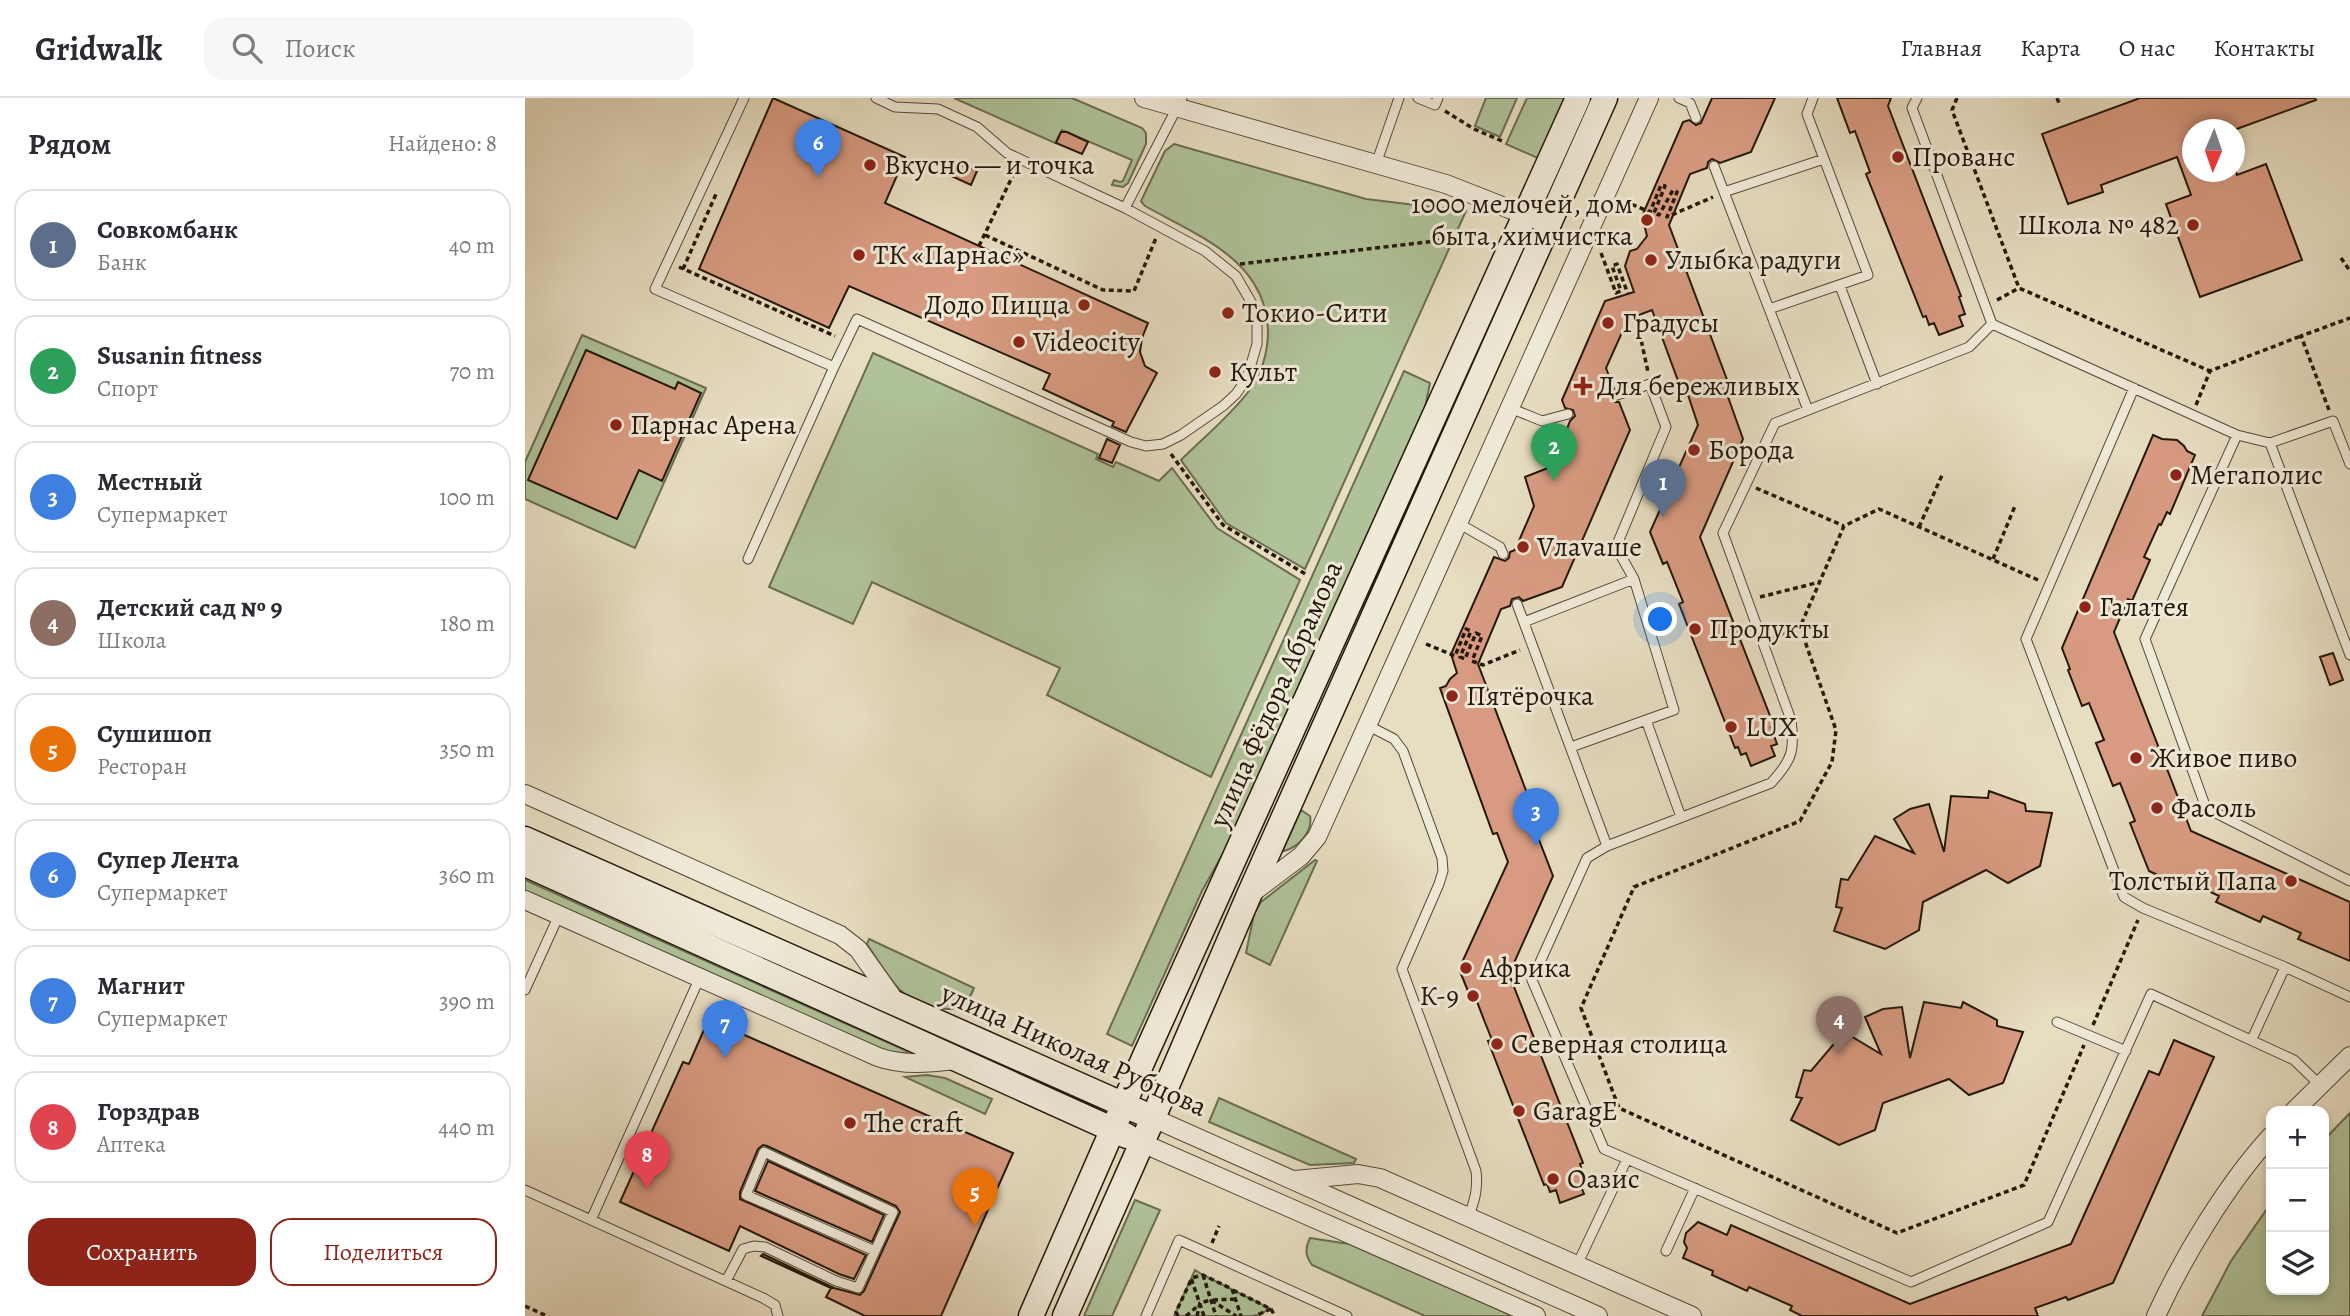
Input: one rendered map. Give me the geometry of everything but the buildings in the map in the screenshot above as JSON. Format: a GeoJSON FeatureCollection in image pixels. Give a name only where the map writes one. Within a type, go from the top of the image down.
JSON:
{"type":"FeatureCollection","features":[{"type":"Feature","properties":{"kind":"street"},"geometry":{"type":"LineString","coordinates":[[1144,98],[1179,103],[1446,184],[1537,220]]}},
{"type":"Feature","properties":{"kind":"street","name":"улица Фёдора Абрамова"},"geometry":{"type":"LineString","coordinates":[[1065,1316],[1153,1118],[1537,220],[1578,98]]}},
{"type":"Feature","properties":{"kind":"street","name":"улица Фёдора Абрамова"},"geometry":{"type":"LineString","coordinates":[[1031,1316],[1144,1058],[1537,220],[1605,98]]}},
{"type":"Feature","properties":{"kind":"street"},"geometry":{"type":"LineString","coordinates":[[1249,895],[1301,856],[1317,837],[1649,98]]}},
{"type":"Feature","properties":{"kind":"street"},"geometry":{"type":"LineString","coordinates":[[525,793],[840,935],[857,949],[897,1004]]}},
{"type":"Feature","properties":{"kind":"street","name":"улица Николая Рубцова"},"geometry":{"type":"LineString","coordinates":[[525,839],[1598,1316]]}},
{"type":"Feature","properties":{"kind":"street","name":"улица Николая Рубцова"},"geometry":{"type":"LineString","coordinates":[[525,864],[916,1039],[956,1060],[1536,1316]]}},
{"type":"Feature","properties":{"kind":"street"},"geometry":{"type":"LineString","coordinates":[[525,900],[890,1061],[927,1063],[956,1060]]}},
{"type":"Feature","properties":{"kind":"street"},"geometry":{"type":"LineString","coordinates":[[2299,1106],[2350,1056]]}},
{"type":"Feature","properties":{"kind":"street"},"geometry":{"type":"LineString","coordinates":[[2156,1316],[2193,1245],[2266,1143]]}},
{"type":"Feature","properties":{"kind":"street"},"geometry":{"type":"LineString","coordinates":[[1292,1180],[1357,1174],[1380,1178],[1692,1316]]}},
{"type":"Feature","properties":{"kind":"lane"},"geometry":{"type":"LineString","coordinates":[[744,98],[655,289],[834,367]]}},
{"type":"Feature","properties":{"kind":"lane"},"geometry":{"type":"LineString","coordinates":[[748,559],[857,318],[1131,442],[1146,446],[1163,444],[1181,435],[1236,394],[1254,362],[1257,344],[1254,307],[1236,276],[1205,251],[1125,208],[1007,153],[977,127],[938,109],[895,107],[876,98]]}},
{"type":"Feature","properties":{"kind":"lane"},"geometry":{"type":"LineString","coordinates":[[1376,164],[1399,98]]}},
{"type":"Feature","properties":{"kind":"lane"},"geometry":{"type":"LineString","coordinates":[[1418,98],[1437,102]]}},
{"type":"Feature","properties":{"kind":"lane"},"geometry":{"type":"LineString","coordinates":[[1679,98],[1690,103],[1696,118]]}},
{"type":"Feature","properties":{"kind":"lane"},"geometry":{"type":"LineString","coordinates":[[1769,309],[1868,275],[1807,114],[1813,98]]}},
{"type":"Feature","properties":{"kind":"lane"},"geometry":{"type":"LineString","coordinates":[[1917,98],[1912,108],[1992,324],[2237,435],[2270,443],[2333,421],[2350,464]]}},
{"type":"Feature","properties":{"kind":"lane"},"geometry":{"type":"LineString","coordinates":[[1125,208],[1179,103]]}},
{"type":"Feature","properties":{"kind":"lane"},"geometry":{"type":"LineString","coordinates":[[1724,192],[1824,159]]}},
{"type":"Feature","properties":{"kind":"lane"},"geometry":{"type":"LineString","coordinates":[[1714,166],[1808,410]]}},
{"type":"Feature","properties":{"kind":"lane"},"geometry":{"type":"LineString","coordinates":[[1840,286],[1877,384]]}},
{"type":"Feature","properties":{"kind":"lane"},"geometry":{"type":"LineString","coordinates":[[1992,324],[1969,347],[1775,423],[1746,484],[1723,533],[1791,720],[1794,744],[1785,767],[1771,783],[1607,846],[1587,858],[1532,981],[1604,1149],[1911,1282],[2048,1222],[2151,994],[2294,1060],[2319,1084]]}},
{"type":"Feature","properties":{"kind":"lane"},"geometry":{"type":"LineString","coordinates":[[1571,747],[1674,710],[1634,579],[1616,547],[1666,427],[1650,384],[1617,395]]}},
{"type":"Feature","properties":{"kind":"lane"},"geometry":{"type":"LineString","coordinates":[[2134,388],[2025,639],[2124,897],[2143,908],[2350,997]]}},
{"type":"Feature","properties":{"kind":"lane"},"geometry":{"type":"LineString","coordinates":[[1510,408],[1542,421],[1568,414]]}},
{"type":"Feature","properties":{"kind":"lane"},"geometry":{"type":"LineString","coordinates":[[2237,435],[2145,639],[2206,808],[2350,881]]}},
{"type":"Feature","properties":{"kind":"lane"},"geometry":{"type":"LineString","coordinates":[[2270,443],[2350,655]]}},
{"type":"Feature","properties":{"kind":"lane"},"geometry":{"type":"LineString","coordinates":[[1458,523],[1500,547],[1503,554]]}},
{"type":"Feature","properties":{"kind":"lane"},"geometry":{"type":"LineString","coordinates":[[1524,622],[1634,579]]}},
{"type":"Feature","properties":{"kind":"lane"},"geometry":{"type":"LineString","coordinates":[[1517,604],[1607,846]]}},
{"type":"Feature","properties":{"kind":"lane"},"geometry":{"type":"LineString","coordinates":[[2340,627],[2350,623]]}},
{"type":"Feature","properties":{"kind":"lane"},"geometry":{"type":"LineString","coordinates":[[1646,720],[1681,817]]}},
{"type":"Feature","properties":{"kind":"lane"},"geometry":{"type":"LineString","coordinates":[[1367,725],[1394,739],[1403,751],[1442,858],[1443,871],[1439,884],[1402,969],[1476,1171],[1478,1186],[1468,1217]]}},
{"type":"Feature","properties":{"kind":"lane"},"geometry":{"type":"LineString","coordinates":[[525,990],[559,915]]}},
{"type":"Feature","properties":{"kind":"lane"},"geometry":{"type":"LineString","coordinates":[[2252,1039],[2285,967]]}},
{"type":"Feature","properties":{"kind":"lane"},"geometry":{"type":"LineString","coordinates":[[591,1220],[700,977]]}},
{"type":"Feature","properties":{"kind":"lane"},"geometry":{"type":"LineString","coordinates":[[2057,1022],[2126,1051]]}},
{"type":"Feature","properties":{"kind":"lane"},"geometry":{"type":"LineString","coordinates":[[726,1281],[735,1259],[743,1249],[754,1246],[765,1247],[836,1281],[858,1288],[893,1212],[764,1152],[746,1195],[875,1251]]}},
{"type":"Feature","properties":{"kind":"lane"},"geometry":{"type":"LineString","coordinates":[[1577,1265],[1627,1159]]}},
{"type":"Feature","properties":{"kind":"lane"},"geometry":{"type":"LineString","coordinates":[[1666,1251],[1695,1188]]}},
{"type":"Feature","properties":{"kind":"lane"},"geometry":{"type":"LineString","coordinates":[[525,1191],[775,1305],[778,1316]]}},
{"type":"Feature","properties":{"kind":"lane"},"geometry":{"type":"LineString","coordinates":[[1146,1316],[1179,1240],[1324,1312],[1347,1316]]}},
{"type":"Feature","properties":{"kind":"path"},"geometry":{"type":"LineString","coordinates":[[1957,98],[1952,110],[2019,288],[2210,371],[2350,318]]}},
{"type":"Feature","properties":{"kind":"path"},"geometry":{"type":"LineString","coordinates":[[1437,102],[1474,128],[1502,141]]}},
{"type":"Feature","properties":{"kind":"path"},"geometry":{"type":"LineString","coordinates":[[979,246],[1020,160]]}},
{"type":"Feature","properties":{"kind":"path"},"geometry":{"type":"LineString","coordinates":[[1624,201],[1650,212],[1661,185],[1665,186],[1654,213],[1659,215],[1674,190],[1677,192],[1667,217],[1724,192]]}},
{"type":"Feature","properties":{"kind":"path"},"geometry":{"type":"LineString","coordinates":[[985,235],[1103,290],[1134,291],[1161,228]]}},
{"type":"Feature","properties":{"kind":"path"},"geometry":{"type":"LineString","coordinates":[[1224,265],[1461,238]]}},
{"type":"Feature","properties":{"kind":"path"},"geometry":{"type":"LineString","coordinates":[[1601,253],[1616,293],[1621,291],[1612,266],[1618,264],[1628,294]]}},
{"type":"Feature","properties":{"kind":"path"},"geometry":{"type":"LineString","coordinates":[[2341,258],[2350,271]]}},
{"type":"Feature","properties":{"kind":"path"},"geometry":{"type":"LineString","coordinates":[[668,262],[846,341]]}},
{"type":"Feature","properties":{"kind":"path"},"geometry":{"type":"LineString","coordinates":[[1986,307],[2019,288]]}},
{"type":"Feature","properties":{"kind":"path"},"geometry":{"type":"LineString","coordinates":[[1636,316],[1650,384]]}},
{"type":"Feature","properties":{"kind":"path"},"geometry":{"type":"LineString","coordinates":[[2301,337],[2333,421]]}},
{"type":"Feature","properties":{"kind":"path"},"geometry":{"type":"LineString","coordinates":[[2192,415],[2210,371]]}},
{"type":"Feature","properties":{"kind":"path"},"geometry":{"type":"LineString","coordinates":[[1163,444],[1223,525],[1307,575]]}},
{"type":"Feature","properties":{"kind":"path"},"geometry":{"type":"LineString","coordinates":[[1919,527],[1943,473]]}},
{"type":"Feature","properties":{"kind":"path"},"geometry":{"type":"LineString","coordinates":[[1746,484],[1844,526]]}},
{"type":"Feature","properties":{"kind":"path"},"geometry":{"type":"LineString","coordinates":[[1993,559],[2015,506]]}},
{"type":"Feature","properties":{"kind":"path"},"geometry":{"type":"LineString","coordinates":[[2049,585],[1879,509],[1844,526],[1800,628],[1836,730],[1832,762],[1800,821],[1634,887],[1581,1008],[1619,1108],[1896,1233],[2024,1185],[2143,908]]}},
{"type":"Feature","properties":{"kind":"path"},"geometry":{"type":"LineString","coordinates":[[1748,600],[1820,582]]}},
{"type":"Feature","properties":{"kind":"path"},"geometry":{"type":"LineString","coordinates":[[1763,642],[1800,628]]}},
{"type":"Feature","properties":{"kind":"path"},"geometry":{"type":"LineString","coordinates":[[1426,644],[1455,656],[1467,629],[1471,631],[1460,657],[1465,659],[1476,633],[1482,636],[1472,661],[1483,665],[1533,644]]}},
{"type":"Feature","properties":{"kind":"path"},"geometry":{"type":"LineString","coordinates":[[1203,1275],[1216,1316]]}},
{"type":"Feature","properties":{"kind":"path"},"geometry":{"type":"LineString","coordinates":[[1191,1278],[1203,1275],[1271,1309],[1275,1316]]}},
{"type":"Feature","properties":{"kind":"path"},"geometry":{"type":"LineString","coordinates":[[1191,1278],[1205,1316]]}},
{"type":"Feature","properties":{"kind":"path"},"geometry":{"type":"LineString","coordinates":[[1176,1315],[1191,1278]]}},
{"type":"Feature","properties":{"kind":"path"},"geometry":{"type":"LineString","coordinates":[[1232,1289],[1241,1316]]}},
{"type":"Feature","properties":{"kind":"path"},"geometry":{"type":"LineString","coordinates":[[1186,1316],[1200,1303],[1235,1299]]}},
{"type":"Feature","properties":{"kind":"path"},"geometry":{"type":"LineString","coordinates":[[1211,1300],[1236,1316]]}},
{"type":"Feature","properties":{"kind":"path"},"geometry":{"type":"LineString","coordinates":[[1197,1316],[1200,1303]]}},
{"type":"Feature","properties":{"kind":"path"},"geometry":{"type":"LineString","coordinates":[[525,1306],[547,1316]]}},
{"type":"Feature","properties":{"kind":"path"},"geometry":{"type":"LineString","coordinates":[[1255,1316],[1271,1309]]}},
{"type":"Feature","properties":{"kind":"green space"},"geometry":{"type":"Polygon","coordinates":[[[954,98],[1072,98],[1142,128],[1146,133],[1146,144],[1128,183],[1123,187],[1112,185],[1114,180],[1123,181],[1132,160],[1062,130],[1055,143],[954,98]]]}},
{"type":"Feature","properties":{"kind":"green space"},"geometry":{"type":"Polygon","coordinates":[[[1486,98],[1517,98],[1500,137],[1475,126],[1486,98]]]}},
{"type":"Feature","properties":{"kind":"green space"},"geometry":{"type":"Polygon","coordinates":[[[1527,98],[1568,98],[1540,159],[1506,144],[1527,98]]]}},
{"type":"Feature","properties":{"kind":"green space"},"geometry":{"type":"Polygon","coordinates":[[[1174,144],[1366,199],[1466,211],[1305,569],[1226,523],[1181,460],[1249,391],[1263,363],[1268,331],[1264,306],[1255,286],[1242,268],[1207,240],[1145,206],[1141,201],[1165,151],[1174,144]]]}},
{"type":"Feature","properties":{"kind":"green space","name":"Парнас Арена"},"geometry":{"type":"Polygon","coordinates":[[[582,335],[706,388],[635,548],[525,499],[525,462],[582,335]]]}},
{"type":"Feature","properties":{"kind":"green space"},"geometry":{"type":"Polygon","coordinates":[[[873,353],[1098,454],[1096,459],[1113,467],[1116,462],[1159,481],[1172,468],[1217,528],[1300,580],[1211,777],[1047,695],[1060,668],[872,582],[853,624],[769,587],[873,353]]]}},
{"type":"Feature","properties":{"kind":"green space"},"geometry":{"type":"Polygon","coordinates":[[[1404,371],[1430,383],[1422,423],[1248,809],[1202,891],[1132,1046],[1107,1034],[1404,371]]]}},
{"type":"Feature","properties":{"kind":"green space"},"geometry":{"type":"Polygon","coordinates":[[[1301,810],[1310,816],[1307,833],[1300,842],[1284,851],[1284,848],[1301,810]]]}},
{"type":"Feature","properties":{"kind":"green space"},"geometry":{"type":"Polygon","coordinates":[[[1317,861],[1270,965],[1246,953],[1254,914],[1261,902],[1317,861]]]}},
{"type":"Feature","properties":{"kind":"green space"},"geometry":{"type":"Polygon","coordinates":[[[525,880],[907,1051],[906,1054],[877,1048],[525,891],[525,880]]]}},
{"type":"Feature","properties":{"kind":"green space"},"geometry":{"type":"Polygon","coordinates":[[[869,939],[974,988],[970,996],[961,1006],[946,1009],[912,998],[899,989],[886,973],[867,944],[869,939]]]}},
{"type":"Feature","properties":{"kind":"green space"},"geometry":{"type":"Polygon","coordinates":[[[927,1075],[945,1078],[992,1099],[985,1114],[905,1077],[927,1075]]]}},
{"type":"Feature","properties":{"kind":"green space"},"geometry":{"type":"Polygon","coordinates":[[[1219,1098],[1356,1159],[1354,1163],[1310,1165],[1209,1122],[1219,1098]]]}},
{"type":"Feature","properties":{"kind":"green space"},"geometry":{"type":"Polygon","coordinates":[[[2350,1113],[2350,1316],[2202,1316],[2231,1261],[2266,1210],[2266,1295],[2329,1295],[2329,1135],[2350,1113]]]}},
{"type":"Feature","properties":{"kind":"green space"},"geometry":{"type":"Polygon","coordinates":[[[1135,1200],[1160,1210],[1112,1316],[1084,1316],[1135,1200]]]}},
{"type":"Feature","properties":{"kind":"green space"},"geometry":{"type":"Polygon","coordinates":[[[1310,1238],[1349,1244],[1513,1316],[1425,1316],[1312,1265],[1307,1252],[1310,1238]]]}},
{"type":"Feature","properties":{"kind":"green space"},"geometry":{"type":"Polygon","coordinates":[[[1195,1270],[1271,1309],[1255,1316],[1174,1316],[1195,1270]]]}},
{"type":"Feature","properties":{"kind":"place","name":"Прованс"},"geometry":{"type":"Point","coordinates":[1898,157]}},
{"type":"Feature","properties":{"kind":"place","name":"Вкусно — и точка"},"geometry":{"type":"Point","coordinates":[870,165]}},
{"type":"Feature","properties":{"kind":"place","name":"Супер Лента"},"geometry":{"type":"Point","coordinates":[818,177]}},
{"type":"Feature","properties":{"kind":"place","name":"1000 мелочей, дом быта, химчистка"},"geometry":{"type":"Point","coordinates":[1647,220]}},
{"type":"Feature","properties":{"kind":"place","name":"Школа № 482"},"geometry":{"type":"Point","coordinates":[2193,225]}},
{"type":"Feature","properties":{"kind":"place","name":"ТК «Парнас»"},"geometry":{"type":"Point","coordinates":[859,255]}},
{"type":"Feature","properties":{"kind":"place","name":"Улыбка радуги"},"geometry":{"type":"Point","coordinates":[1651,260]}},
{"type":"Feature","properties":{"kind":"place","name":"Додо Пицца"},"geometry":{"type":"Point","coordinates":[1084,305]}},
{"type":"Feature","properties":{"kind":"place","name":"Токио-Сити"},"geometry":{"type":"Point","coordinates":[1228,313]}},
{"type":"Feature","properties":{"kind":"place","name":"Градусы"},"geometry":{"type":"Point","coordinates":[1608,323]}},
{"type":"Feature","properties":{"kind":"place","name":"Videocity"},"geometry":{"type":"Point","coordinates":[1019,342]}},
{"type":"Feature","properties":{"kind":"place","name":"Культ"},"geometry":{"type":"Point","coordinates":[1215,372]}},
{"type":"Feature","properties":{"kind":"place","name":"Для бережливых"},"geometry":{"type":"Point","coordinates":[1583,386]}},
{"type":"Feature","properties":{"kind":"place","name":"Парнас Арена"},"geometry":{"type":"Point","coordinates":[616,425]}},
{"type":"Feature","properties":{"kind":"place","name":"Борода"},"geometry":{"type":"Point","coordinates":[1694,450]}},
{"type":"Feature","properties":{"kind":"place","name":"Мегаполис"},"geometry":{"type":"Point","coordinates":[2176,475]}},
{"type":"Feature","properties":{"kind":"place","name":"Susanin fitness"},"geometry":{"type":"Point","coordinates":[1554,481]}},
{"type":"Feature","properties":{"kind":"place","name":"Совкомбанк"},"geometry":{"type":"Point","coordinates":[1663,517]}},
{"type":"Feature","properties":{"kind":"place","name":"Vлаvаше"},"geometry":{"type":"Point","coordinates":[1523,547]}},
{"type":"Feature","properties":{"kind":"place","name":"Галатея"},"geometry":{"type":"Point","coordinates":[2085,607]}},
{"type":"Feature","properties":{"kind":"place","name":"Продукты"},"geometry":{"type":"Point","coordinates":[1695,629]}},
{"type":"Feature","properties":{"kind":"place","name":"Пятёрочка"},"geometry":{"type":"Point","coordinates":[1452,696]}},
{"type":"Feature","properties":{"kind":"place","name":"LUX"},"geometry":{"type":"Point","coordinates":[1731,727]}},
{"type":"Feature","properties":{"kind":"place","name":"Живое пиво"},"geometry":{"type":"Point","coordinates":[2136,758]}},
{"type":"Feature","properties":{"kind":"place","name":"Фасоль"},"geometry":{"type":"Point","coordinates":[2157,808]}},
{"type":"Feature","properties":{"kind":"place","name":"Местный"},"geometry":{"type":"Point","coordinates":[1536,846]}},
{"type":"Feature","properties":{"kind":"place","name":"Толстый Папа"},"geometry":{"type":"Point","coordinates":[2291,881]}},
{"type":"Feature","properties":{"kind":"place","name":"Африка"},"geometry":{"type":"Point","coordinates":[1466,968]}},
{"type":"Feature","properties":{"kind":"place","name":"К-9"},"geometry":{"type":"Point","coordinates":[1473,996]}},
{"type":"Feature","properties":{"kind":"place","name":"Северная столица"},"geometry":{"type":"Point","coordinates":[1497,1044]}},
{"type":"Feature","properties":{"kind":"place","name":"Детский сад № 9"},"geometry":{"type":"Point","coordinates":[1839,1054]}},
{"type":"Feature","properties":{"kind":"place","name":"Магнит"},"geometry":{"type":"Point","coordinates":[725,1058]}},
{"type":"Feature","properties":{"kind":"place","name":"GaragE"},"geometry":{"type":"Point","coordinates":[1519,1111]}},
{"type":"Feature","properties":{"kind":"place","name":"The craft"},"geometry":{"type":"Point","coordinates":[850,1123]}},
{"type":"Feature","properties":{"kind":"place","name":"Оазис"},"geometry":{"type":"Point","coordinates":[1553,1179]}},
{"type":"Feature","properties":{"kind":"place","name":"Горздрав"},"geometry":{"type":"Point","coordinates":[647,1189]}},
{"type":"Feature","properties":{"kind":"place","name":"Сушишоп"},"geometry":{"type":"Point","coordinates":[975,1226]}}]}
